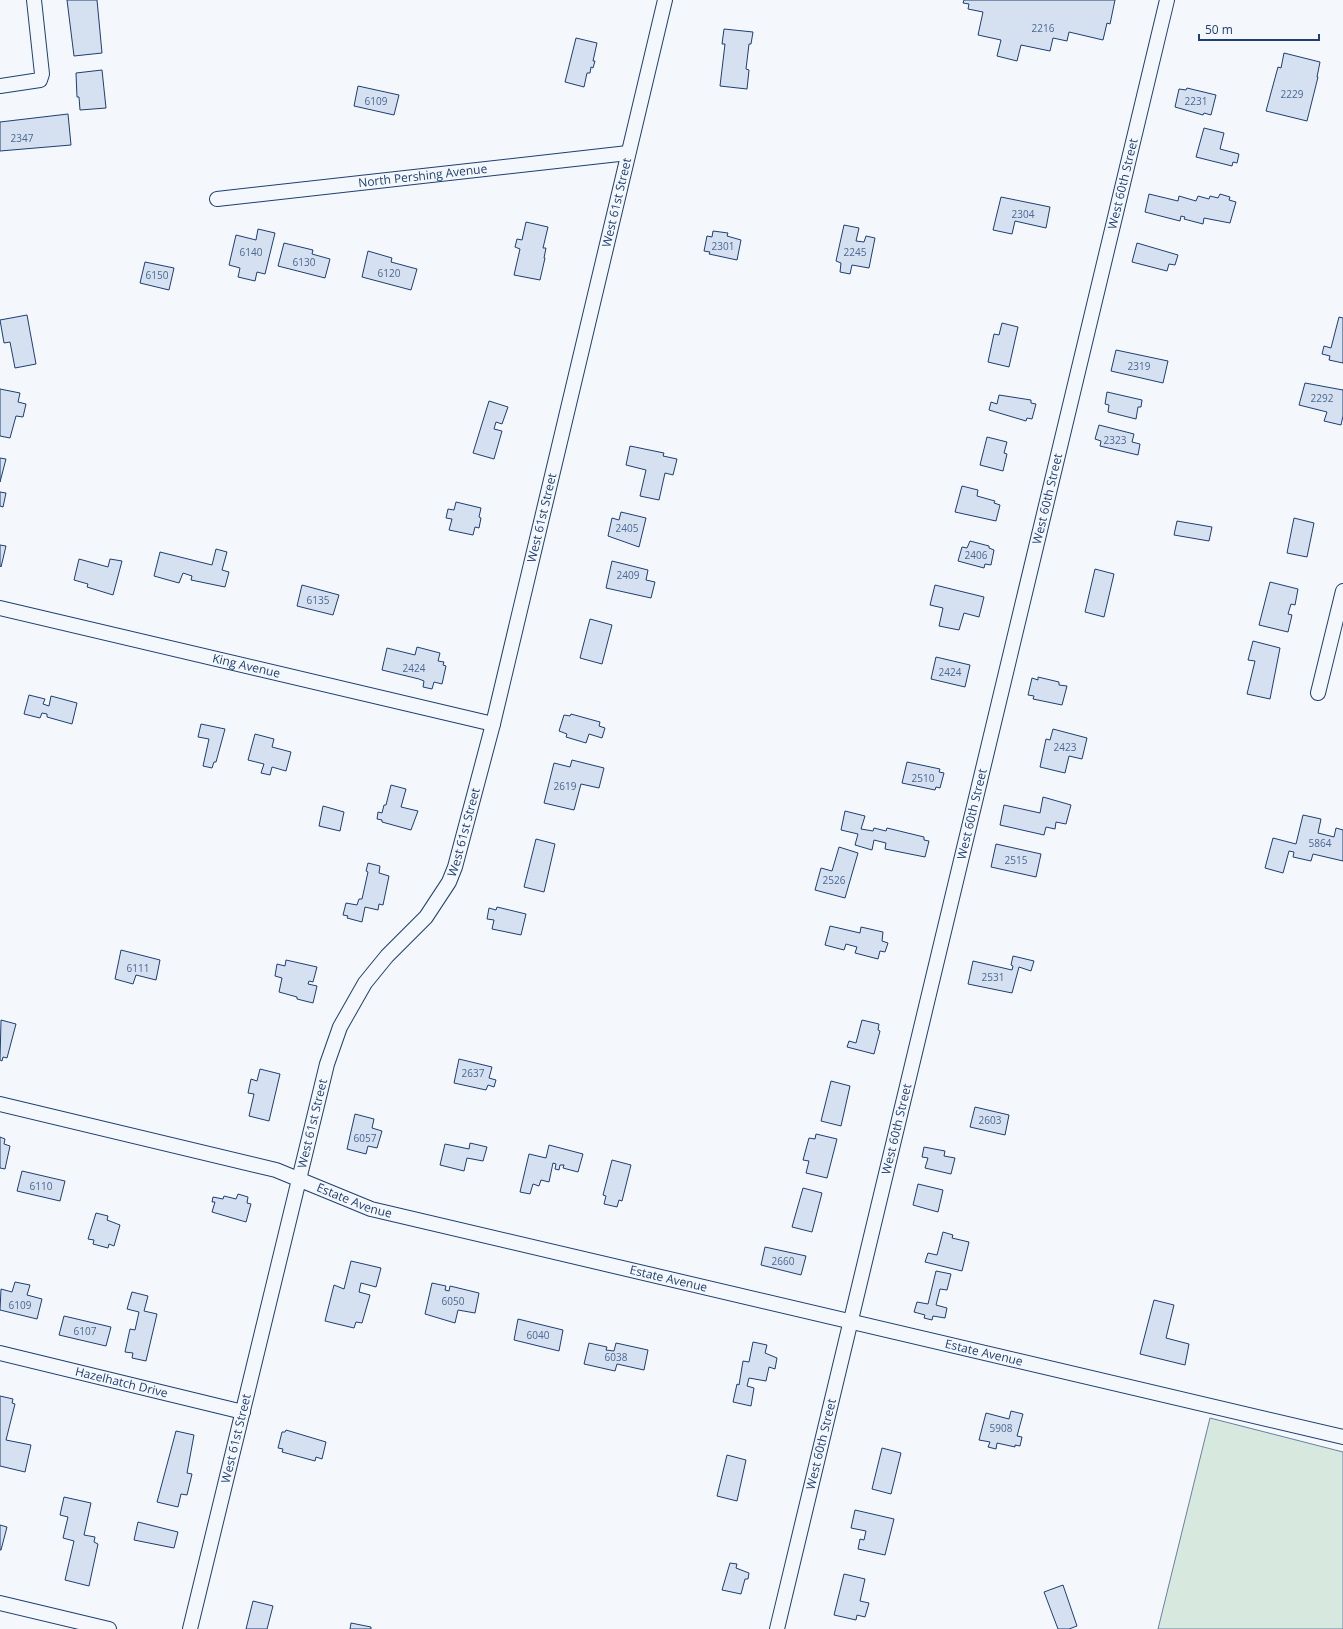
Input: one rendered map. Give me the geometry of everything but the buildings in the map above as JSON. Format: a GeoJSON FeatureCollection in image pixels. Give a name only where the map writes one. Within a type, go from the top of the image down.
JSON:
{"type":"FeatureCollection","features":[{"type":"Feature","properties":{"kind":"street"},"geometry":{"type":"LineString","coordinates":[[0,86],[40,80],[42,74],[34,0]]}},
{"type":"Feature","properties":{"kind":"street","name":"West 61st Street"},"geometry":{"type":"LineString","coordinates":[[190,1629],[327,1064],[338,1033],[365,983],[387,956],[422,922],[449,882],[467,825],[493,724],[665,0]]}},
{"type":"Feature","properties":{"kind":"street","name":"West 60th Street"},"geometry":{"type":"LineString","coordinates":[[777,1629],[1167,0]]}},
{"type":"Feature","properties":{"kind":"street","name":"North Pershing Avenue"},"geometry":{"type":"LineString","coordinates":[[217,199],[628,153]]}},
{"type":"Feature","properties":{"kind":"street"},"geometry":{"type":"LineString","coordinates":[[1318,693],[1343,591]]}},
{"type":"Feature","properties":{"kind":"street","name":"King Avenue"},"geometry":{"type":"LineString","coordinates":[[0,608],[493,724]]}},
{"type":"Feature","properties":{"kind":"street","name":"Estate Avenue"},"geometry":{"type":"LineString","coordinates":[[0,1104],[268,1168],[371,1209],[850,1323],[1343,1437]]}},
{"type":"Feature","properties":{"kind":"street","name":"Hazelhatch Drive"},"geometry":{"type":"LineString","coordinates":[[0,1353],[243,1412]]}},
{"type":"Feature","properties":{"kind":"street"},"geometry":{"type":"LineString","coordinates":[[0,1602],[109,1629]]}},
{"type":"Feature","properties":{"kind":"shaded area"},"geometry":{"type":"Polygon","coordinates":[[[1210,1418],[1343,1452],[1343,1629],[1158,1629],[1210,1418]]]}}]}
